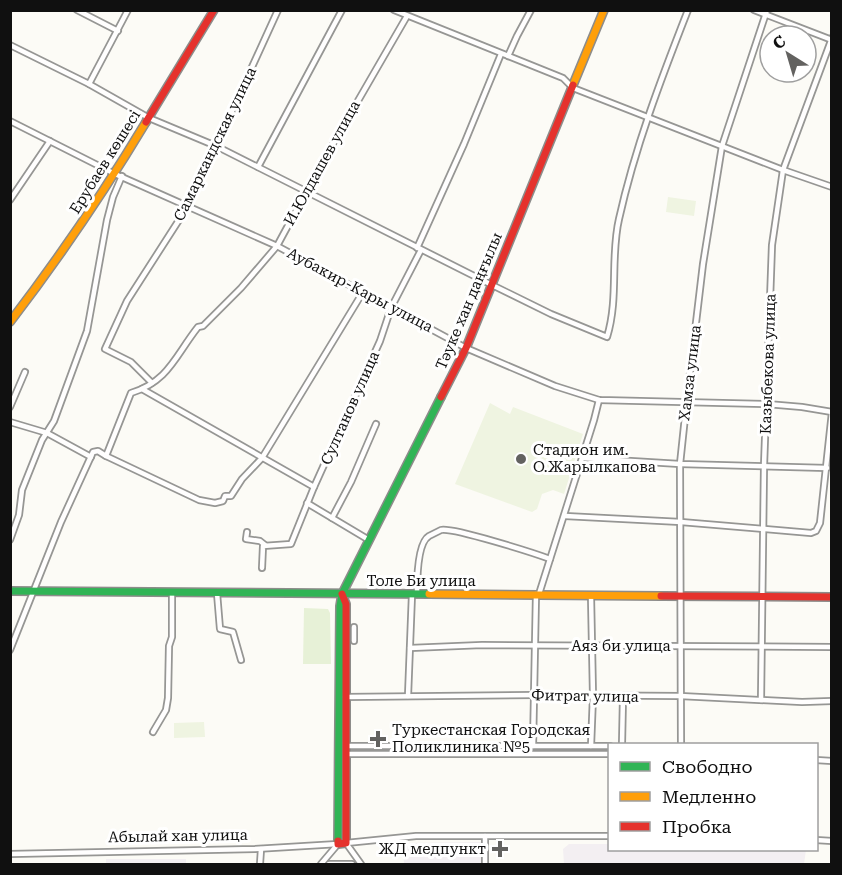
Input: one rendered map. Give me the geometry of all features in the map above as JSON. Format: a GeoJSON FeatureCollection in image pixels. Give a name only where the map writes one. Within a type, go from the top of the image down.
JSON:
{"type":"FeatureCollection","features":[{"type":"Feature","properties":{"kind":"street"},"geometry":{"type":"LineString","coordinates":[[77,10],[118,32]]}},
{"type":"Feature","properties":{"kind":"street"},"geometry":{"type":"LineString","coordinates":[[89,84],[128,10]]}},
{"type":"Feature","properties":{"kind":"street","name":"Ерубаев көшесі"},"geometry":{"type":"LineString","coordinates":[[10,322],[119,175],[149,118],[214,10]]}},
{"type":"Feature","properties":{"kind":"street","name":"Самаркандская улица"},"geometry":{"type":"LineString","coordinates":[[152,383],[130,362],[105,349],[127,301],[188,206],[278,10]]}},
{"type":"Feature","properties":{"kind":"street"},"geometry":{"type":"LineString","coordinates":[[258,167],[342,10]]}},
{"type":"Feature","properties":{"kind":"street"},"geometry":{"type":"LineString","coordinates":[[394,10],[563,78],[573,88],[831,187]]}},
{"type":"Feature","properties":{"kind":"street"},"geometry":{"type":"LineString","coordinates":[[508,56],[531,10]]}},
{"type":"Feature","properties":{"kind":"street","name":"Тәуке хан даңғылы"},"geometry":{"type":"LineString","coordinates":[[342,844],[340,606],[342,594],[466,348],[604,10]]}},
{"type":"Feature","properties":{"kind":"street"},"geometry":{"type":"LineString","coordinates":[[10,45],[89,84],[149,118],[216,146],[551,314],[607,337],[613,303],[618,221],[647,116],[688,10]]}},
{"type":"Feature","properties":{"kind":"street"},"geometry":{"type":"LineString","coordinates":[[754,10],[831,39]]}},
{"type":"Feature","properties":{"kind":"street","name":"Хамза улица"},"geometry":{"type":"LineString","coordinates":[[681,743],[680,464],[686,402],[703,264],[722,146],[766,13]]}},
{"type":"Feature","properties":{"kind":"street","name":"И.Юлдашев улица"},"geometry":{"type":"LineString","coordinates":[[106,456],[131,393],[152,383],[171,367],[198,327],[203,326],[241,288],[277,246],[407,16]]}},
{"type":"Feature","properties":{"kind":"street","name":"Казыбекова улица"},"geometry":{"type":"LineString","coordinates":[[761,700],[762,530],[772,245],[783,170],[831,39]]}},
{"type":"Feature","properties":{"kind":"street","name":"Султанов улица"},"geometry":{"type":"LineString","coordinates":[[265,546],[291,544],[314,487],[380,341],[391,308],[419,249],[501,54]]}},
{"type":"Feature","properties":{"kind":"street","name":"Аубакир-Кары улица"},"geometry":{"type":"LineString","coordinates":[[10,121],[119,175],[277,246],[466,348],[555,386],[599,400],[767,404],[831,412]]}},
{"type":"Feature","properties":{"kind":"street"},"geometry":{"type":"LineString","coordinates":[[10,126],[17,124]]}},
{"type":"Feature","properties":{"kind":"street"},"geometry":{"type":"LineString","coordinates":[[10,200],[50,141]]}},
{"type":"Feature","properties":{"kind":"street"},"geometry":{"type":"LineString","coordinates":[[10,540],[19,515],[22,490],[42,440],[48,433],[87,331],[107,220],[119,175]]}},
{"type":"Feature","properties":{"kind":"street"},"geometry":{"type":"LineString","coordinates":[[10,650],[61,522],[93,452],[98,452],[199,500],[215,503],[223,501],[225,496],[231,495],[242,479],[262,458],[363,292]]}},
{"type":"Feature","properties":{"kind":"street"},"geometry":{"type":"LineString","coordinates":[[10,407],[25,372]]}},
{"type":"Feature","properties":{"kind":"street"},"geometry":{"type":"LineString","coordinates":[[142,389],[314,487]]}},
{"type":"Feature","properties":{"kind":"street"},"geometry":{"type":"LineString","coordinates":[[533,746],[538,594],[565,516],[599,400]]}},
{"type":"Feature","properties":{"kind":"street"},"geometry":{"type":"LineString","coordinates":[[565,516],[681,522],[811,533],[816,531],[820,523],[831,412]]}},
{"type":"Feature","properties":{"kind":"street"},"geometry":{"type":"LineString","coordinates":[[10,422],[48,433],[91,458]]}},
{"type":"Feature","properties":{"kind":"street"},"geometry":{"type":"LineString","coordinates":[[332,518],[351,482],[376,424]]}},
{"type":"Feature","properties":{"kind":"street"},"geometry":{"type":"LineString","coordinates":[[582,458],[680,464],[826,468]]}},
{"type":"Feature","properties":{"kind":"street"},"geometry":{"type":"LineString","coordinates":[[307,503],[369,540]]}},
{"type":"Feature","properties":{"kind":"street"},"geometry":{"type":"LineString","coordinates":[[408,696],[418,565],[423,544],[428,536],[442,530],[516,547],[550,559]]}},
{"type":"Feature","properties":{"kind":"street"},"geometry":{"type":"LineString","coordinates":[[247,532],[246,539],[260,541],[265,546],[263,546],[262,568]]}},
{"type":"Feature","properties":{"kind":"street","name":"Толе Би улица"},"geometry":{"type":"LineString","coordinates":[[10,591],[831,597]]}},
{"type":"Feature","properties":{"kind":"street"},"geometry":{"type":"LineString","coordinates":[[153,732],[166,710],[168,698],[172,593]]}},
{"type":"Feature","properties":{"kind":"street"},"geometry":{"type":"LineString","coordinates":[[217,593],[220,628],[233,632],[240,660]]}},
{"type":"Feature","properties":{"kind":"street"},"geometry":{"type":"LineString","coordinates":[[591,596],[593,696],[591,746]]}},
{"type":"Feature","properties":{"kind":"street"},"geometry":{"type":"LineString","coordinates":[[354,627],[354,641]]}},
{"type":"Feature","properties":{"kind":"street","name":"Аяз би улица"},"geometry":{"type":"LineString","coordinates":[[410,648],[482,645],[831,647]]}},
{"type":"Feature","properties":{"kind":"street","name":"Фитрат улица"},"geometry":{"type":"LineString","coordinates":[[342,697],[680,696],[831,701]]}},
{"type":"Feature","properties":{"kind":"street","name":"Тәуке хан даңғылы"},"geometry":{"type":"LineString","coordinates":[[342,697],[346,750],[342,844]]}},
{"type":"Feature","properties":{"kind":"street"},"geometry":{"type":"LineString","coordinates":[[622,743],[623,697]]}},
{"type":"Feature","properties":{"kind":"street"},"geometry":{"type":"LineString","coordinates":[[346,750],[608,746]]}},
{"type":"Feature","properties":{"kind":"street"},"geometry":{"type":"LineString","coordinates":[[346,750],[608,754]]}},
{"type":"Feature","properties":{"kind":"street","name":"Абылай хан улица"},"geometry":{"type":"LineString","coordinates":[[10,854],[261,849],[416,836],[608,836]]}},
{"type":"Feature","properties":{"kind":"street"},"geometry":{"type":"LineString","coordinates":[[485,836],[485,864]]}},
{"type":"Feature","properties":{"kind":"street"},"geometry":{"type":"LineString","coordinates":[[321,864],[342,844],[361,864]]}},
{"type":"Feature","properties":{"kind":"street"},"geometry":{"type":"LineString","coordinates":[[260,864],[261,849]]}},
{"type":"Feature","properties":{"kind":"street"},"geometry":{"type":"LineString","coordinates":[[329,864],[352,864]]}},
{"type":"Feature","properties":{"kind":"shaded area"},"geometry":{"type":"Polygon","coordinates":[[[482,842],[482,864],[404,864],[403,843],[482,842]]]}},
{"type":"Feature","properties":{"kind":"shaded area"},"geometry":{"type":"Polygon","coordinates":[[[569,844],[608,844],[608,851],[806,851],[804,864],[564,864],[563,849],[569,844]]]}},
{"type":"Feature","properties":{"kind":"shaded area"},"geometry":{"type":"Polygon","coordinates":[[[106,859],[186,859],[186,864],[106,864],[106,859]]]}},
{"type":"Feature","properties":{"kind":"green space"},"geometry":{"type":"Polygon","coordinates":[[[668,197],[696,201],[694,216],[666,212],[668,197]]]}},
{"type":"Feature","properties":{"kind":"green space","name":"Стадион им. О.Жарылкапова"},"geometry":{"type":"Polygon","coordinates":[[[490,403],[510,414],[513,407],[583,434],[564,494],[553,490],[542,494],[537,509],[532,512],[455,484],[490,403]]]}},
{"type":"Feature","properties":{"kind":"green space"},"geometry":{"type":"Polygon","coordinates":[[[304,608],[328,609],[330,613],[331,664],[303,664],[304,608]]]}},
{"type":"Feature","properties":{"kind":"green space"},"geometry":{"type":"Polygon","coordinates":[[[204,722],[205,737],[174,738],[174,723],[204,722]]]}},
{"type":"Feature","properties":{"kind":"traffic: fast"},"geometry":{"type":"LineString","coordinates":[[338,841],[340,606],[342,594],[441,397]]}},
{"type":"Feature","properties":{"kind":"traffic: fast"},"geometry":{"type":"LineString","coordinates":[[10,591],[429,594]]}},
{"type":"Feature","properties":{"kind":"traffic: slow"},"geometry":{"type":"LineString","coordinates":[[573,85],[604,10]]}},
{"type":"Feature","properties":{"kind":"traffic: slow"},"geometry":{"type":"LineString","coordinates":[[10,322],[81,224],[146,122]]}},
{"type":"Feature","properties":{"kind":"traffic: slow"},"geometry":{"type":"LineString","coordinates":[[429,594],[661,596]]}},
{"type":"Feature","properties":{"kind":"traffic: jam"},"geometry":{"type":"LineString","coordinates":[[146,122],[214,10]]}},
{"type":"Feature","properties":{"kind":"traffic: jam"},"geometry":{"type":"LineString","coordinates":[[441,397],[466,348],[573,85]]}},
{"type":"Feature","properties":{"kind":"traffic: jam"},"geometry":{"type":"LineString","coordinates":[[338,841],[338,844],[346,843],[346,604],[342,594]]}},
{"type":"Feature","properties":{"kind":"traffic: jam"},"geometry":{"type":"LineString","coordinates":[[661,596],[832,597]]}},
{"type":"Feature","properties":{"kind":"place","name":"Стадион им. О.Жарылкапова"},"geometry":{"type":"Point","coordinates":[521,459]}},
{"type":"Feature","properties":{"kind":"place","name":"Туркестанская Городская Поликлиника №5"},"geometry":{"type":"Point","coordinates":[378,739]}},
{"type":"Feature","properties":{"kind":"place","name":"ЖД медпункт"},"geometry":{"type":"Point","coordinates":[500,849]}}]}
